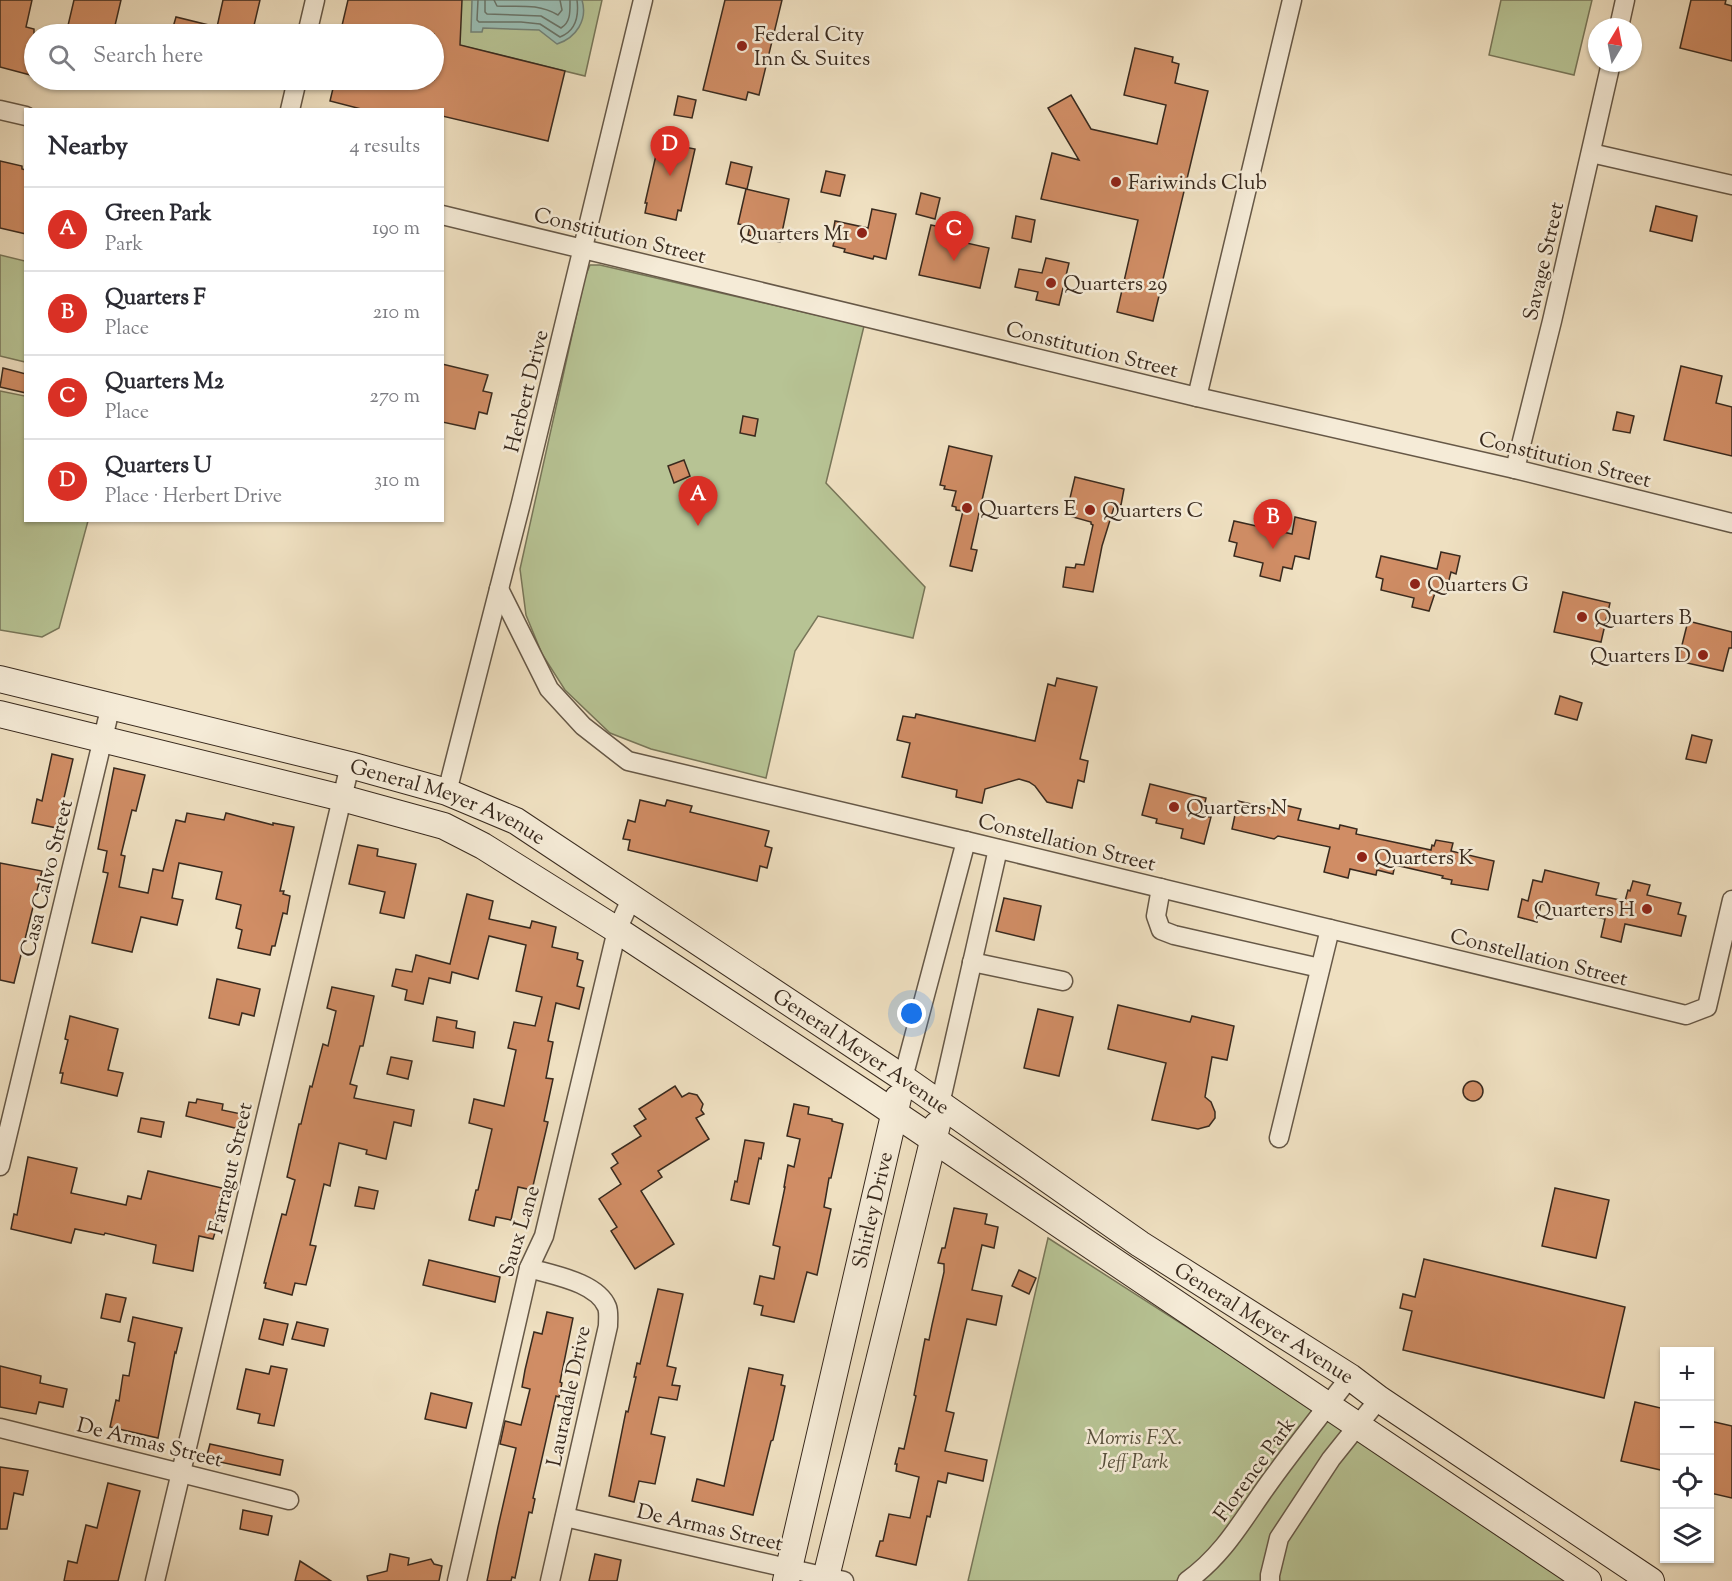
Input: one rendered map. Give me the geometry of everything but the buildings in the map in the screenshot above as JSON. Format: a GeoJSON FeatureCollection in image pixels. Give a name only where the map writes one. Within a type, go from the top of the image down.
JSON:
{"type":"FeatureCollection","features":[{"type":"Feature","properties":{"kind":"main road","name":"General Meyer Avenue"},"geometry":{"type":"LineString","coordinates":[[0,680],[111,705],[350,765],[447,792],[516,821],[903,1078],[1140,1244],[1350,1377],[1379,1399],[1651,1581]]}},
{"type":"Feature","properties":{"kind":"main road","name":"General Meyer Avenue"},"geometry":{"type":"LineString","coordinates":[[0,714],[342,798],[444,826],[483,846],[618,930],[934,1140],[1588,1581]]}},
{"type":"Feature","properties":{"kind":"main road","name":"Shirley Drive"},"geometry":{"type":"LineString","coordinates":[[787,1575],[903,1078]]}},
{"type":"Feature","properties":{"kind":"main road","name":"Shirley Drive"},"geometry":{"type":"LineString","coordinates":[[832,1580],[934,1140],[940,1104]]}},
{"type":"Feature","properties":{"kind":"street"},"geometry":{"type":"LineString","coordinates":[[309,24],[315,0]]}},
{"type":"Feature","properties":{"kind":"street","name":"Herbert Drive"},"geometry":{"type":"LineString","coordinates":[[447,792],[584,249],[643,0]]}},
{"type":"Feature","properties":{"kind":"street"},"geometry":{"type":"LineString","coordinates":[[1197,398],[1292,0]]}},
{"type":"Feature","properties":{"kind":"street"},"geometry":{"type":"LineString","coordinates":[[1621,18],[1625,0]]}},
{"type":"Feature","properties":{"kind":"street","name":"Savage Street"},"geometry":{"type":"LineString","coordinates":[[1515,469],[1552,321],[1609,72]]}},
{"type":"Feature","properties":{"kind":"street"},"geometry":{"type":"LineString","coordinates":[[290,108],[295,90]]}},
{"type":"Feature","properties":{"kind":"street"},"geometry":{"type":"LineString","coordinates":[[0,110],[24,116]]}},
{"type":"Feature","properties":{"kind":"street"},"geometry":{"type":"LineString","coordinates":[[1591,153],[1732,185]]}},
{"type":"Feature","properties":{"kind":"street","name":"Constitution Street"},"geometry":{"type":"LineString","coordinates":[[444,215],[1197,398],[1515,469],[1732,523]]}},
{"type":"Feature","properties":{"kind":"street","name":"Constellation Street"},"geometry":{"type":"LineString","coordinates":[[499,589],[549,689],[583,726],[628,761],[1686,1015],[1707,1007],[1732,900]]}},
{"type":"Feature","properties":{"kind":"street","name":"Casa Calvo Street"},"geometry":{"type":"LineString","coordinates":[[0,1166],[111,705]]}},
{"type":"Feature","properties":{"kind":"street","name":"Farragut Street"},"geometry":{"type":"LineString","coordinates":[[155,1581],[350,765]]}},
{"type":"Feature","properties":{"kind":"street","name":"Shirley Drive"},"geometry":{"type":"LineString","coordinates":[[903,1078],[966,841]]}},
{"type":"Feature","properties":{"kind":"street","name":"Shirley Drive"},"geometry":{"type":"LineString","coordinates":[[940,1104],[998,849]]}},
{"type":"Feature","properties":{"kind":"street"},"geometry":{"type":"LineString","coordinates":[[1161,888],[1156,916],[1161,930],[1174,935],[1320,968]]}},
{"type":"Feature","properties":{"kind":"street","name":"Saux Lane"},"geometry":{"type":"LineString","coordinates":[[457,1581],[529,1268],[544,1236],[618,930],[632,897]]}},
{"type":"Feature","properties":{"kind":"street"},"geometry":{"type":"LineString","coordinates":[[1279,1138],[1330,929]]}},
{"type":"Feature","properties":{"kind":"street"},"geometry":{"type":"LineString","coordinates":[[972,962],[1063,981]]}},
{"type":"Feature","properties":{"kind":"street","name":"Lauradale Drive"},"geometry":{"type":"LineString","coordinates":[[529,1268],[581,1284],[597,1294],[608,1308],[608,1326],[550,1581]]}},
{"type":"Feature","properties":{"kind":"street","name":"Florence Park"},"geometry":{"type":"LineString","coordinates":[[1187,1581],[1201,1572],[1222,1551],[1350,1377]]}},
{"type":"Feature","properties":{"kind":"street"},"geometry":{"type":"LineString","coordinates":[[1270,1581],[1279,1538],[1331,1459],[1379,1399]]}},
{"type":"Feature","properties":{"kind":"street","name":"De Armas Street"},"geometry":{"type":"LineString","coordinates":[[0,1428],[289,1500]]}},
{"type":"Feature","properties":{"kind":"street","name":"De Armas Street"},"geometry":{"type":"LineString","coordinates":[[565,1517],[787,1575],[832,1580]]}},
{"type":"Feature","properties":{"kind":"green space"},"geometry":{"type":"Polygon","coordinates":[[[462,0],[602,0],[585,76],[444,41],[444,24],[431,24],[462,0]]]}},
{"type":"Feature","properties":{"kind":"green space"},"geometry":{"type":"Polygon","coordinates":[[[1501,0],[1592,0],[1574,75],[1489,55],[1501,0]]]}},
{"type":"Feature","properties":{"kind":"green space"},"geometry":{"type":"Polygon","coordinates":[[[0,255],[24,261],[24,362],[0,356],[0,255]]]}},
{"type":"Feature","properties":{"kind":"green space"},"geometry":{"type":"Polygon","coordinates":[[[590,265],[600,265],[864,326],[826,483],[925,587],[913,638],[818,616],[795,651],[766,778],[651,749],[610,733],[565,690],[542,654],[526,615],[520,569],[585,277],[590,265]]]}},
{"type":"Feature","properties":{"kind":"green space"},"geometry":{"type":"Polygon","coordinates":[[[0,391],[24,396],[24,522],[88,522],[59,628],[42,637],[0,630],[0,391]]]}},
{"type":"Feature","properties":{"kind":"green space","name":"Morris F.X. Jeff Park"},"geometry":{"type":"Polygon","coordinates":[[[1048,1238],[1582,1581],[968,1581],[1048,1238]]]}},
{"type":"Feature","properties":{"kind":"water"},"geometry":{"type":"Polygon","coordinates":[[[472,0],[582,0],[582,21],[575,33],[557,44],[539,30],[483,28],[482,32],[471,32],[472,0]]]}},
{"type":"Feature","properties":{"kind":"place","name":"Federal City Inn & Suites"},"geometry":{"type":"Point","coordinates":[742,46]}},
{"type":"Feature","properties":{"kind":"place","name":"Quarters U"},"geometry":{"type":"Point","coordinates":[670,176]}},
{"type":"Feature","properties":{"kind":"place","name":"Fariwinds Club"},"geometry":{"type":"Point","coordinates":[1116,182]}},
{"type":"Feature","properties":{"kind":"place","name":"Quarters M1"},"geometry":{"type":"Point","coordinates":[862,233]}},
{"type":"Feature","properties":{"kind":"place","name":"Quarters M2"},"geometry":{"type":"Point","coordinates":[954,261]}},
{"type":"Feature","properties":{"kind":"place","name":"Quarters 29"},"geometry":{"type":"Point","coordinates":[1051,283]}},
{"type":"Feature","properties":{"kind":"place","name":"Quarters E"},"geometry":{"type":"Point","coordinates":[967,508]}},
{"type":"Feature","properties":{"kind":"place","name":"Quarters C"},"geometry":{"type":"Point","coordinates":[1090,510]}},
{"type":"Feature","properties":{"kind":"place","name":"Green Park"},"geometry":{"type":"Point","coordinates":[698,526]}},
{"type":"Feature","properties":{"kind":"place","name":"Quarters F"},"geometry":{"type":"Point","coordinates":[1273,549]}},
{"type":"Feature","properties":{"kind":"place","name":"Quarters G"},"geometry":{"type":"Point","coordinates":[1415,584]}},
{"type":"Feature","properties":{"kind":"place","name":"Quarters B"},"geometry":{"type":"Point","coordinates":[1582,617]}},
{"type":"Feature","properties":{"kind":"place","name":"Quarters D"},"geometry":{"type":"Point","coordinates":[1703,655]}},
{"type":"Feature","properties":{"kind":"place","name":"Quarters N"},"geometry":{"type":"Point","coordinates":[1174,807]}},
{"type":"Feature","properties":{"kind":"place","name":"Quarters K"},"geometry":{"type":"Point","coordinates":[1362,857]}},
{"type":"Feature","properties":{"kind":"place","name":"Quarters H"},"geometry":{"type":"Point","coordinates":[1647,909]}}]}
